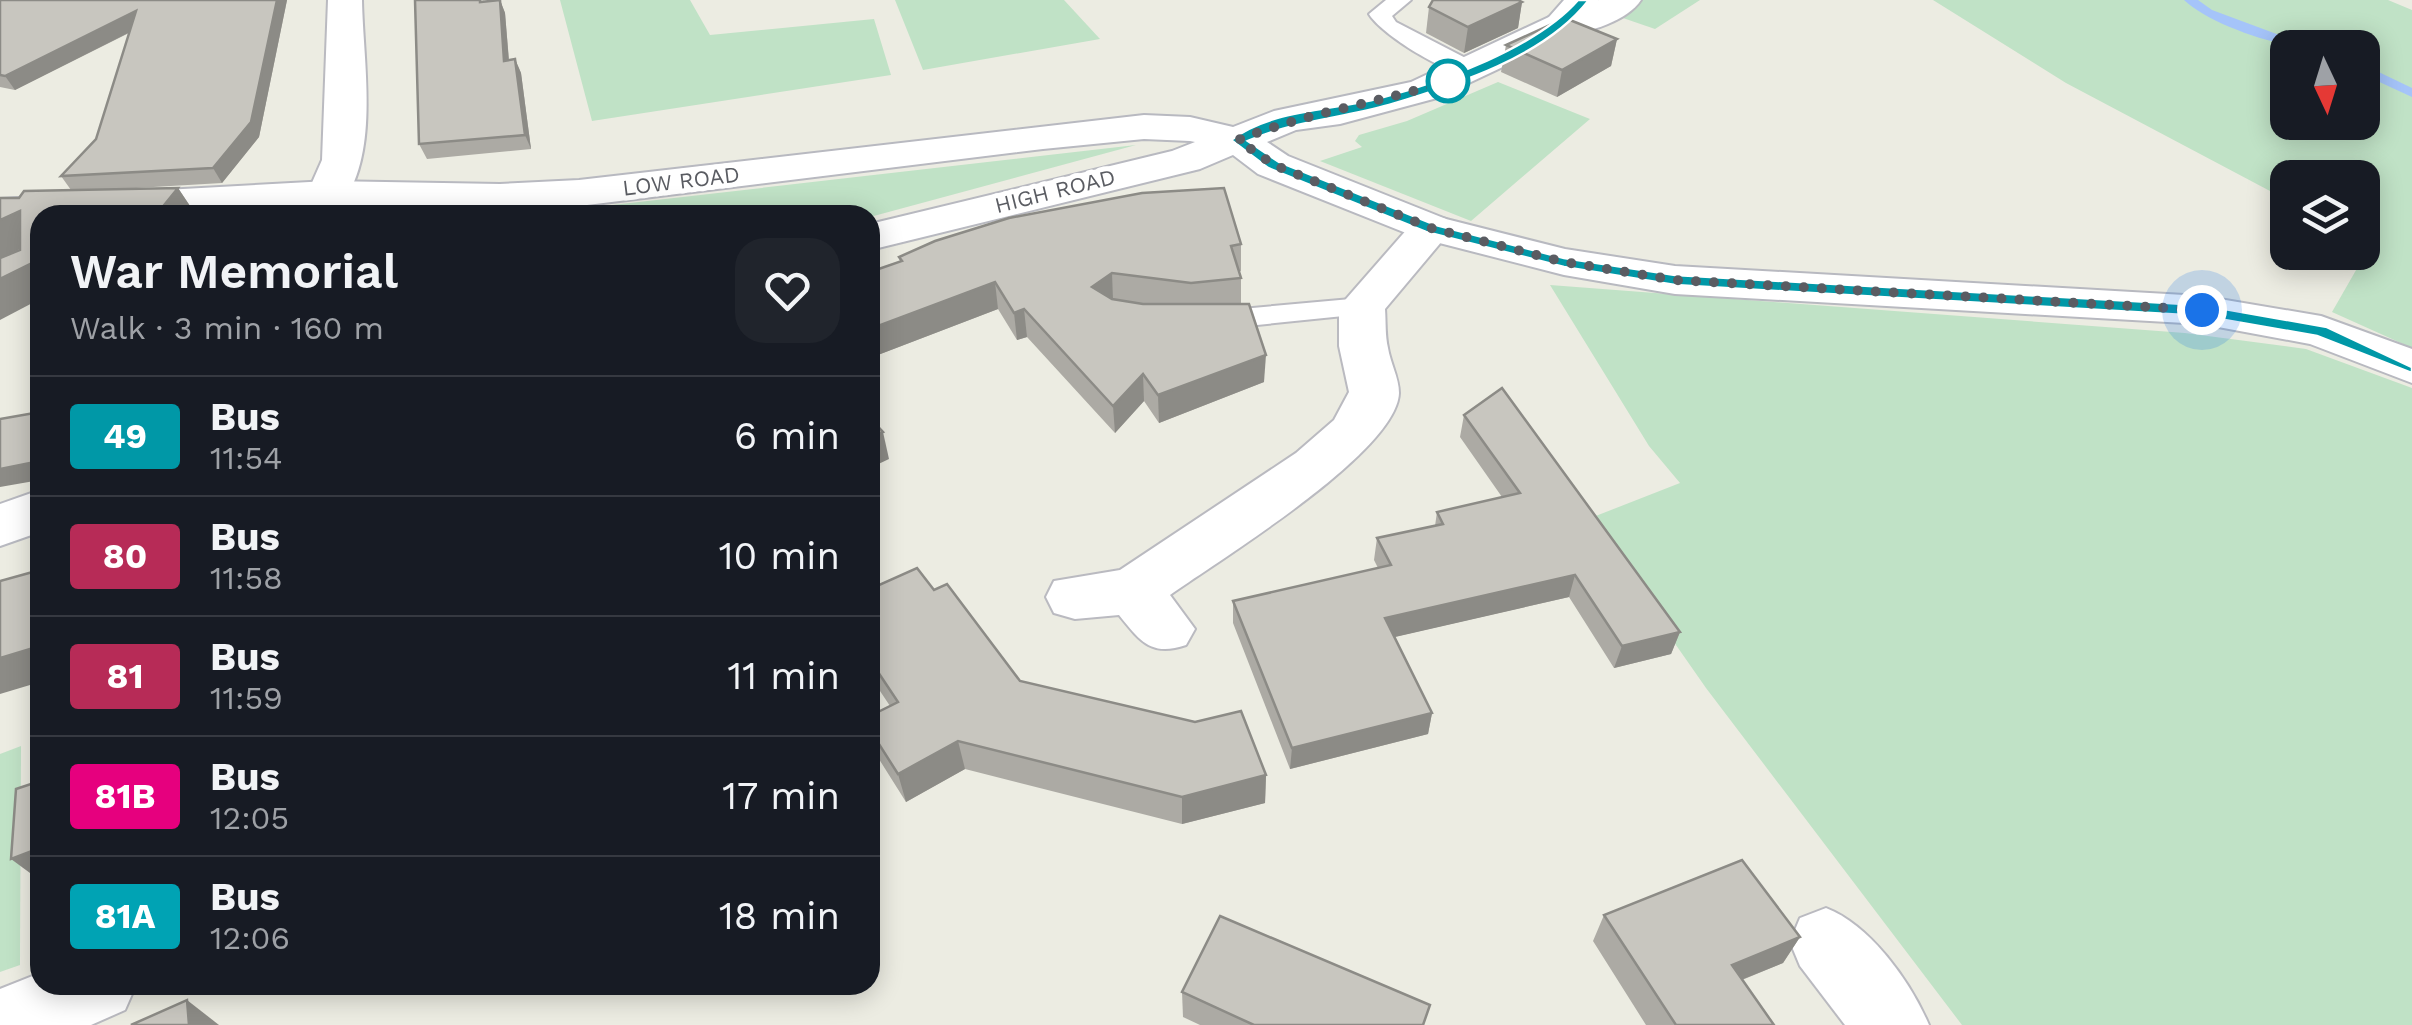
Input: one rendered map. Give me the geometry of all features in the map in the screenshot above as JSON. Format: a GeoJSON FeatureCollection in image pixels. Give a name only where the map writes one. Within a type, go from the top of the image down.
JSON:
{"type":"FeatureCollection","features":[{"type":"Feature","properties":{"kind":"street"},"geometry":{"type":"LineString","coordinates":[[328,194],[342,160],[345,0]]}},
{"type":"Feature","properties":{"kind":"street","name":"HIGH ROAD"},"geometry":{"type":"LineString","coordinates":[[880,235],[1186,160],[1288,120],[1384,102],[1473,70],[1572,12],[1599,14],[1624,0]]}},
{"type":"Feature","properties":{"kind":"street","name":"LOW ROAD"},"geometry":{"type":"LineString","coordinates":[[174,205],[328,194],[500,197],[580,192],[1144,127],[1190,128],[1238,140],[1274,165],[1431,228],[1496,248],[1675,280],[2218,313],[2321,331],[2412,367]]}},
{"type":"Feature","properties":{"kind":"street","name":"LOW ROAD"},"geometry":{"type":"LineString","coordinates":[[0,212],[30,211]]}},
{"type":"Feature","properties":{"kind":"street"},"geometry":{"type":"LineString","coordinates":[[1075,596],[1149,610],[1352,432],[1368,412],[1374,392],[1363,346],[1362,307],[1431,228]]}},
{"type":"Feature","properties":{"kind":"street"},"geometry":{"type":"LineString","coordinates":[[0,526],[30,514]]}},
{"type":"Feature","properties":{"kind":"street"},"geometry":{"type":"LineString","coordinates":[[1826,942],[1890,1025]]}},
{"type":"Feature","properties":{"kind":"street"},"geometry":{"type":"LineString","coordinates":[[4,1025],[75,995]]}},
{"type":"Feature","properties":{"kind":"lane"},"geometry":{"type":"LineString","coordinates":[[1400,0],[1380,14],[1388,28],[1473,70]]}},
{"type":"Feature","properties":{"kind":"lane"},"geometry":{"type":"LineString","coordinates":[[1174,322],[1362,307]]}},
{"type":"Feature","properties":{"kind":"green space"},"geometry":{"type":"Polygon","coordinates":[[[560,0],[690,0],[710,35],[874,19],[891,75],[592,121],[560,0]]]}},
{"type":"Feature","properties":{"kind":"green space"},"geometry":{"type":"Polygon","coordinates":[[[895,0],[1064,0],[1100,39],[923,70],[895,0]]]}},
{"type":"Feature","properties":{"kind":"green space"},"geometry":{"type":"Polygon","coordinates":[[[1640,0],[1700,0],[1655,29],[1620,17],[1640,0]]]}},
{"type":"Feature","properties":{"kind":"green space"},"geometry":{"type":"Polygon","coordinates":[[[1933,0],[2388,0],[2412,10],[2412,348],[2332,312],[2356,270],[2380,270],[2380,160],[2270,160],[2270,191],[2066,83],[1933,0]]]}},
{"type":"Feature","properties":{"kind":"green space"},"geometry":{"type":"Polygon","coordinates":[[[1498,82],[1590,119],[1471,221],[1320,161],[1362,147],[1355,141],[1359,135],[1407,121],[1498,82]]]}},
{"type":"Feature","properties":{"kind":"green space"},"geometry":{"type":"Polygon","coordinates":[[[1136,145],[880,214],[880,205],[612,205],[1136,145]]]}},
{"type":"Feature","properties":{"kind":"green space"},"geometry":{"type":"Polygon","coordinates":[[[1550,285],[2185,333],[2306,349],[2412,388],[2412,1025],[1962,1025],[1706,688],[1588,519],[1680,483],[1649,446],[1550,285]]]}},
{"type":"Feature","properties":{"kind":"green space"},"geometry":{"type":"Polygon","coordinates":[[[21,746],[20,965],[0,972],[0,754],[21,746]]]}},
{"type":"Feature","properties":{"kind":"building"},"geometry":{"type":"Polygon","coordinates":[[[0,0],[277,0],[251,122],[213,168],[61,176],[96,139],[136,11],[5,76],[0,75],[0,0]]]}},
{"type":"Feature","properties":{"kind":"building"},"geometry":{"type":"Polygon","coordinates":[[[415,0],[500,0],[504,61],[515,59],[525,135],[419,144],[415,0]]]}},
{"type":"Feature","properties":{"kind":"building"},"geometry":{"type":"Polygon","coordinates":[[[1433,0],[1522,2],[1468,27],[1429,7],[1433,0]]]}},
{"type":"Feature","properties":{"kind":"building"},"geometry":{"type":"Polygon","coordinates":[[[1565,18],[1617,39],[1562,70],[1506,45],[1565,18]]]}},
{"type":"Feature","properties":{"kind":"building"},"geometry":{"type":"Polygon","coordinates":[[[178,188],[164,205],[30,205],[30,264],[0,279],[0,258],[20,250],[20,211],[0,220],[0,198],[19,198],[24,191],[178,188]]]}},
{"type":"Feature","properties":{"kind":"building"},"geometry":{"type":"Polygon","coordinates":[[[1224,188],[1241,244],[1231,246],[1241,278],[1191,283],[1112,273],[1092,287],[1112,299],[1143,304],[1249,304],[1266,355],[1158,395],[1143,374],[1113,406],[1024,309],[1014,313],[995,282],[880,325],[880,269],[902,261],[899,257],[935,241],[1009,218],[1142,193],[1224,188]]]}},
{"type":"Feature","properties":{"kind":"building"},"geometry":{"type":"Polygon","coordinates":[[[1502,388],[1680,632],[1622,646],[1575,575],[1385,618],[1432,713],[1292,748],[1233,601],[1391,565],[1377,538],[1443,524],[1437,512],[1520,493],[1464,415],[1502,388]]]}},
{"type":"Feature","properties":{"kind":"building"},"geometry":{"type":"Polygon","coordinates":[[[30,414],[30,463],[0,469],[0,419],[30,414]]]}},
{"type":"Feature","properties":{"kind":"building"},"geometry":{"type":"Polygon","coordinates":[[[917,568],[934,590],[947,584],[1020,681],[1195,722],[1241,711],[1266,775],[1182,797],[958,741],[898,774],[880,746],[880,711],[898,702],[880,675],[880,585],[917,568]]]}},
{"type":"Feature","properties":{"kind":"building"},"geometry":{"type":"Polygon","coordinates":[[[30,573],[30,649],[0,658],[0,581],[30,573]]]}},
{"type":"Feature","properties":{"kind":"building"},"geometry":{"type":"Polygon","coordinates":[[[30,784],[30,852],[11,859],[16,789],[30,784]]]}},
{"type":"Feature","properties":{"kind":"building"},"geometry":{"type":"Polygon","coordinates":[[[1742,860],[1800,937],[1732,965],[1774,1025],[1676,1025],[1604,915],[1742,860]]]}},
{"type":"Feature","properties":{"kind":"building"},"geometry":{"type":"Polygon","coordinates":[[[1220,916],[1430,1005],[1423,1025],[1254,1025],[1182,992],[1220,916]]]}},
{"type":"Feature","properties":{"kind":"building"},"geometry":{"type":"Polygon","coordinates":[[[187,1000],[189,1025],[131,1025],[187,1000]]]}},
{"type":"Feature","properties":{"kind":"waterway"},"geometry":{"type":"LineString","coordinates":[[2190,0],[2208,13],[2270,35]]}},
{"type":"Feature","properties":{"kind":"waterway"},"geometry":{"type":"LineString","coordinates":[[2380,77],[2412,93]]}},
{"type":"Feature","properties":{"kind":"bus line","name":"49"},"geometry":{"type":"LineString","coordinates":[[1582,0],[1562,25],[1424,90],[1340,112],[1288,120],[1238,140],[1274,165],[1431,228],[1496,248],[1564,262],[1675,280],[2202,310],[2321,331],[2412,367]]}},
{"type":"Feature","properties":{"kind":"route"},"geometry":{"type":"LineString","coordinates":[[1448,81],[1384,102],[1288,120],[1238,140],[1274,165],[1431,228],[1496,248],[1564,262],[1675,280],[2202,310]]}}]}
